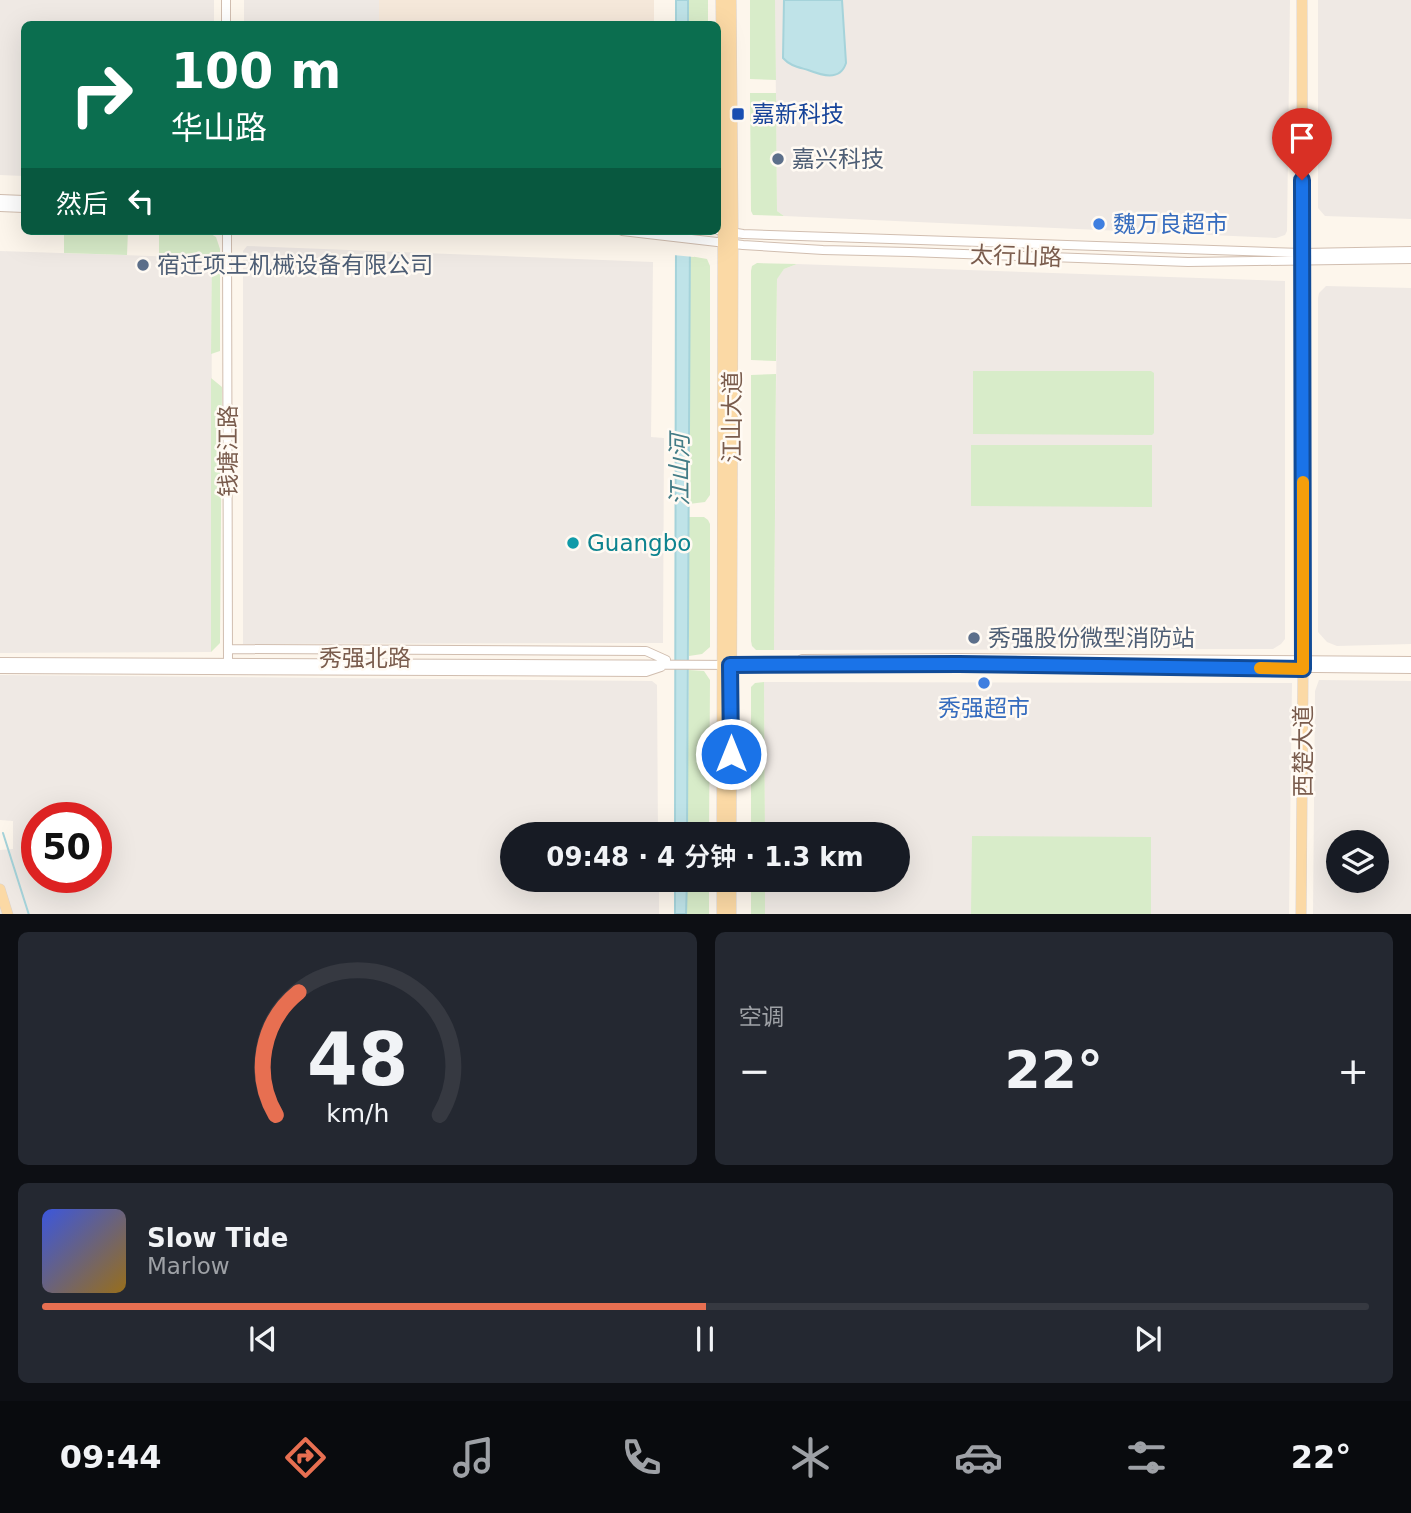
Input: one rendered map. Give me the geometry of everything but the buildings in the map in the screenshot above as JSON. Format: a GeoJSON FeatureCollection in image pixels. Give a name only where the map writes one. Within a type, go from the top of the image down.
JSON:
{"type":"FeatureCollection","features":[{"type":"Feature","properties":{"kind":"main road","name":"江山大道"},"geometry":{"type":"LineString","coordinates":[[721,0],[724,231],[728,244],[726,663],[722,822]]}},
{"type":"Feature","properties":{"kind":"main road","name":"江山大道"},"geometry":{"type":"LineString","coordinates":[[724,231],[730,0]]}},
{"type":"Feature","properties":{"kind":"main road","name":"西楚大道"},"geometry":{"type":"LineString","coordinates":[[1301,0],[1301,914]]}},
{"type":"Feature","properties":{"kind":"main road","name":"江山大道"},"geometry":{"type":"LineString","coordinates":[[726,663],[731,822]]}},
{"type":"Feature","properties":{"kind":"main road"},"geometry":{"type":"LineString","coordinates":[[0,889],[8,914]]}},
{"type":"Feature","properties":{"kind":"main road"},"geometry":{"type":"LineString","coordinates":[[722,892],[722,914]]}},
{"type":"Feature","properties":{"kind":"main road"},"geometry":{"type":"LineString","coordinates":[[731,892],[731,914]]}},
{"type":"Feature","properties":{"kind":"street"},"geometry":{"type":"LineString","coordinates":[[226,0],[226,21]]}},
{"type":"Feature","properties":{"kind":"street"},"geometry":{"type":"LineString","coordinates":[[0,199],[21,200]]}},
{"type":"Feature","properties":{"kind":"street"},"geometry":{"type":"LineString","coordinates":[[0,207],[21,208]]}},
{"type":"Feature","properties":{"kind":"street","name":"太行山路"},"geometry":{"type":"LineString","coordinates":[[724,231],[1302,258],[1411,259]]}},
{"type":"Feature","properties":{"kind":"street","name":"钱塘江路"},"geometry":{"type":"LineString","coordinates":[[228,235],[228,660]]}},
{"type":"Feature","properties":{"kind":"street","name":"太行山路"},"geometry":{"type":"LineString","coordinates":[[664,235],[728,244],[823,250],[1188,262],[1411,251]]}},
{"type":"Feature","properties":{"kind":"street"},"geometry":{"type":"LineString","coordinates":[[0,669],[228,660],[646,650],[668,662]]}},
{"type":"Feature","properties":{"kind":"street","name":"秀强北路"},"geometry":{"type":"LineString","coordinates":[[0,660],[726,663],[959,658],[1303,665]]}},
{"type":"Feature","properties":{"kind":"street"},"geometry":{"type":"LineString","coordinates":[[1303,665],[1411,662]]}},
{"type":"Feature","properties":{"kind":"street"},"geometry":{"type":"LineString","coordinates":[[1303,665],[1411,669]]}},
{"type":"Feature","properties":{"kind":"shaded area"},"geometry":{"type":"Polygon","coordinates":[[[0,0],[214,0],[214,21],[21,21],[21,176],[0,175],[0,0]]]}},
{"type":"Feature","properties":{"kind":"shaded area"},"geometry":{"type":"Polygon","coordinates":[[[244,0],[379,0],[379,21],[244,21],[244,0]]]}},
{"type":"Feature","properties":{"kind":"shaded area"},"geometry":{"type":"Polygon","coordinates":[[[379,0],[654,0],[654,21],[379,21],[379,0]]]}},
{"type":"Feature","properties":{"kind":"shaded area"},"geometry":{"type":"Polygon","coordinates":[[[775,0],[1290,0],[1287,231],[1285,235],[1276,238],[784,216],[777,211],[775,0]]]}},
{"type":"Feature","properties":{"kind":"shaded area"},"geometry":{"type":"Polygon","coordinates":[[[1318,0],[1411,0],[1411,219],[1325,216],[1318,208],[1318,0]]]}},
{"type":"Feature","properties":{"kind":"shaded area"},"geometry":{"type":"Polygon","coordinates":[[[247,246],[653,262],[651,437],[664,438],[663,643],[243,644],[243,251],[247,246]]]}},
{"type":"Feature","properties":{"kind":"shaded area"},"geometry":{"type":"Polygon","coordinates":[[[0,251],[212,258],[211,652],[0,653],[0,251]]]}},
{"type":"Feature","properties":{"kind":"shaded area"},"geometry":{"type":"Polygon","coordinates":[[[797,264],[1285,281],[1285,639],[1273,649],[774,650],[777,278],[784,269],[797,264]]]}},
{"type":"Feature","properties":{"kind":"shaded area"},"geometry":{"type":"Polygon","coordinates":[[[1326,286],[1411,288],[1411,644],[1337,646],[1327,642],[1318,632],[1318,298],[1326,286]]]}},
{"type":"Feature","properties":{"kind":"shaded area"},"geometry":{"type":"Polygon","coordinates":[[[0,675],[652,681],[657,685],[658,822],[500,822],[500,892],[659,892],[659,914],[0,914],[0,850],[13,849],[13,821],[0,820],[0,675]]]}},
{"type":"Feature","properties":{"kind":"shaded area"},"geometry":{"type":"Polygon","coordinates":[[[1319,680],[1411,681],[1411,914],[1313,914],[1315,691],[1319,680]]]}},
{"type":"Feature","properties":{"kind":"shaded area"},"geometry":{"type":"Polygon","coordinates":[[[764,682],[1292,683],[1289,914],[765,914],[765,892],[910,892],[910,822],[765,822],[764,682]]]}},
{"type":"Feature","properties":{"kind":"green space"},"geometry":{"type":"Polygon","coordinates":[[[688,0],[708,0],[708,21],[688,21],[688,0]]]}},
{"type":"Feature","properties":{"kind":"green space"},"geometry":{"type":"Polygon","coordinates":[[[750,0],[775,0],[776,80],[750,79],[750,0]]]}},
{"type":"Feature","properties":{"kind":"green space"},"geometry":{"type":"Polygon","coordinates":[[[750,93],[776,93],[777,211],[784,216],[753,215],[751,211],[750,93]]]}},
{"type":"Feature","properties":{"kind":"green space"},"geometry":{"type":"Polygon","coordinates":[[[64,235],[128,235],[127,255],[64,253],[64,235]]]}},
{"type":"Feature","properties":{"kind":"green space"},"geometry":{"type":"Polygon","coordinates":[[[159,235],[216,237],[220,249],[220,351],[211,354],[212,258],[159,256],[159,235]]]}},
{"type":"Feature","properties":{"kind":"green space"},"geometry":{"type":"Polygon","coordinates":[[[690,256],[707,259],[710,266],[710,495],[705,502],[689,504],[690,256]]]}},
{"type":"Feature","properties":{"kind":"green space"},"geometry":{"type":"Polygon","coordinates":[[[757,263],[797,264],[784,269],[777,279],[776,361],[751,360],[751,271],[752,266],[757,263]]]}},
{"type":"Feature","properties":{"kind":"green space"},"geometry":{"type":"Polygon","coordinates":[[[973,371],[1151,371],[1154,373],[1154,433],[973,434],[973,371]]]}},
{"type":"Feature","properties":{"kind":"green space"},"geometry":{"type":"Polygon","coordinates":[[[776,374],[774,650],[756,650],[751,641],[751,375],[776,374]]]}},
{"type":"Feature","properties":{"kind":"green space"},"geometry":{"type":"Polygon","coordinates":[[[211,378],[222,387],[220,643],[211,652],[211,378]]]}},
{"type":"Feature","properties":{"kind":"green space"},"geometry":{"type":"Polygon","coordinates":[[[971,445],[1152,445],[1152,507],[971,506],[971,445]]]}},
{"type":"Feature","properties":{"kind":"green space"},"geometry":{"type":"Polygon","coordinates":[[[689,517],[704,517],[710,524],[710,647],[702,654],[689,656],[689,517]]]}},
{"type":"Feature","properties":{"kind":"green space"},"geometry":{"type":"Polygon","coordinates":[[[689,670],[704,671],[710,680],[709,822],[687,822],[689,670]]]}},
{"type":"Feature","properties":{"kind":"green space"},"geometry":{"type":"Polygon","coordinates":[[[764,682],[765,822],[751,822],[751,687],[755,683],[764,682]]]}},
{"type":"Feature","properties":{"kind":"green space"},"geometry":{"type":"Polygon","coordinates":[[[972,836],[1151,837],[1151,914],[971,914],[972,836]]]}},
{"type":"Feature","properties":{"kind":"green space"},"geometry":{"type":"Polygon","coordinates":[[[687,892],[709,892],[709,914],[686,914],[687,892]]]}},
{"type":"Feature","properties":{"kind":"green space"},"geometry":{"type":"Polygon","coordinates":[[[751,892],[765,892],[765,914],[751,914],[751,892]]]}},
{"type":"Feature","properties":{"kind":"water"},"geometry":{"type":"Polygon","coordinates":[[[676,0],[688,0],[688,21],[676,21],[676,0]]]}},
{"type":"Feature","properties":{"kind":"water"},"geometry":{"type":"Polygon","coordinates":[[[784,0],[842,0],[846,63],[839,73],[830,76],[819,74],[794,66],[783,58],[784,0]]]}},
{"type":"Feature","properties":{"kind":"water","name":"江山河"},"geometry":{"type":"Polygon","coordinates":[[[676,235],[690,235],[687,822],[675,822],[676,235]]]}},
{"type":"Feature","properties":{"kind":"water"},"geometry":{"type":"Polygon","coordinates":[[[675,892],[687,892],[686,914],[675,914],[675,892]]]}},
{"type":"Feature","properties":{"kind":"pier"},"geometry":{"type":"Polygon","coordinates":[[[673,235],[693,235],[694,257],[673,255],[673,235]]]}},
{"type":"Feature","properties":{"kind":"waterway"},"geometry":{"type":"LineString","coordinates":[[3,833],[29,914]]}},
{"type":"Feature","properties":{"kind":"slow traffic"},"geometry":{"type":"LineString","coordinates":[[1260,668],[1303,669],[1303,482]]}},
{"type":"Feature","properties":{"kind":"place","name":"嘉新科技"},"geometry":{"type":"Point","coordinates":[738,114]}},
{"type":"Feature","properties":{"kind":"place","name":"嘉兴科技"},"geometry":{"type":"Point","coordinates":[778,159]}},
{"type":"Feature","properties":{"kind":"place","name":"魏万良超市"},"geometry":{"type":"Point","coordinates":[1099,224]}},
{"type":"Feature","properties":{"kind":"place","name":"宿迁项王机械设备有限公司"},"geometry":{"type":"Point","coordinates":[143,265]}},
{"type":"Feature","properties":{"kind":"place","name":"Guangbo"},"geometry":{"type":"Point","coordinates":[573,543]}},
{"type":"Feature","properties":{"kind":"place","name":"秀强股份微型消防站"},"geometry":{"type":"Point","coordinates":[974,638]}},
{"type":"Feature","properties":{"kind":"place","name":"秀强超市"},"geometry":{"type":"Point","coordinates":[984,683]}},
{"type":"Feature","properties":{"kind":"route"},"geometry":{"type":"LineString","coordinates":[[731,754],[730,665],[959,664],[1303,669],[1302,180]]}}]}
